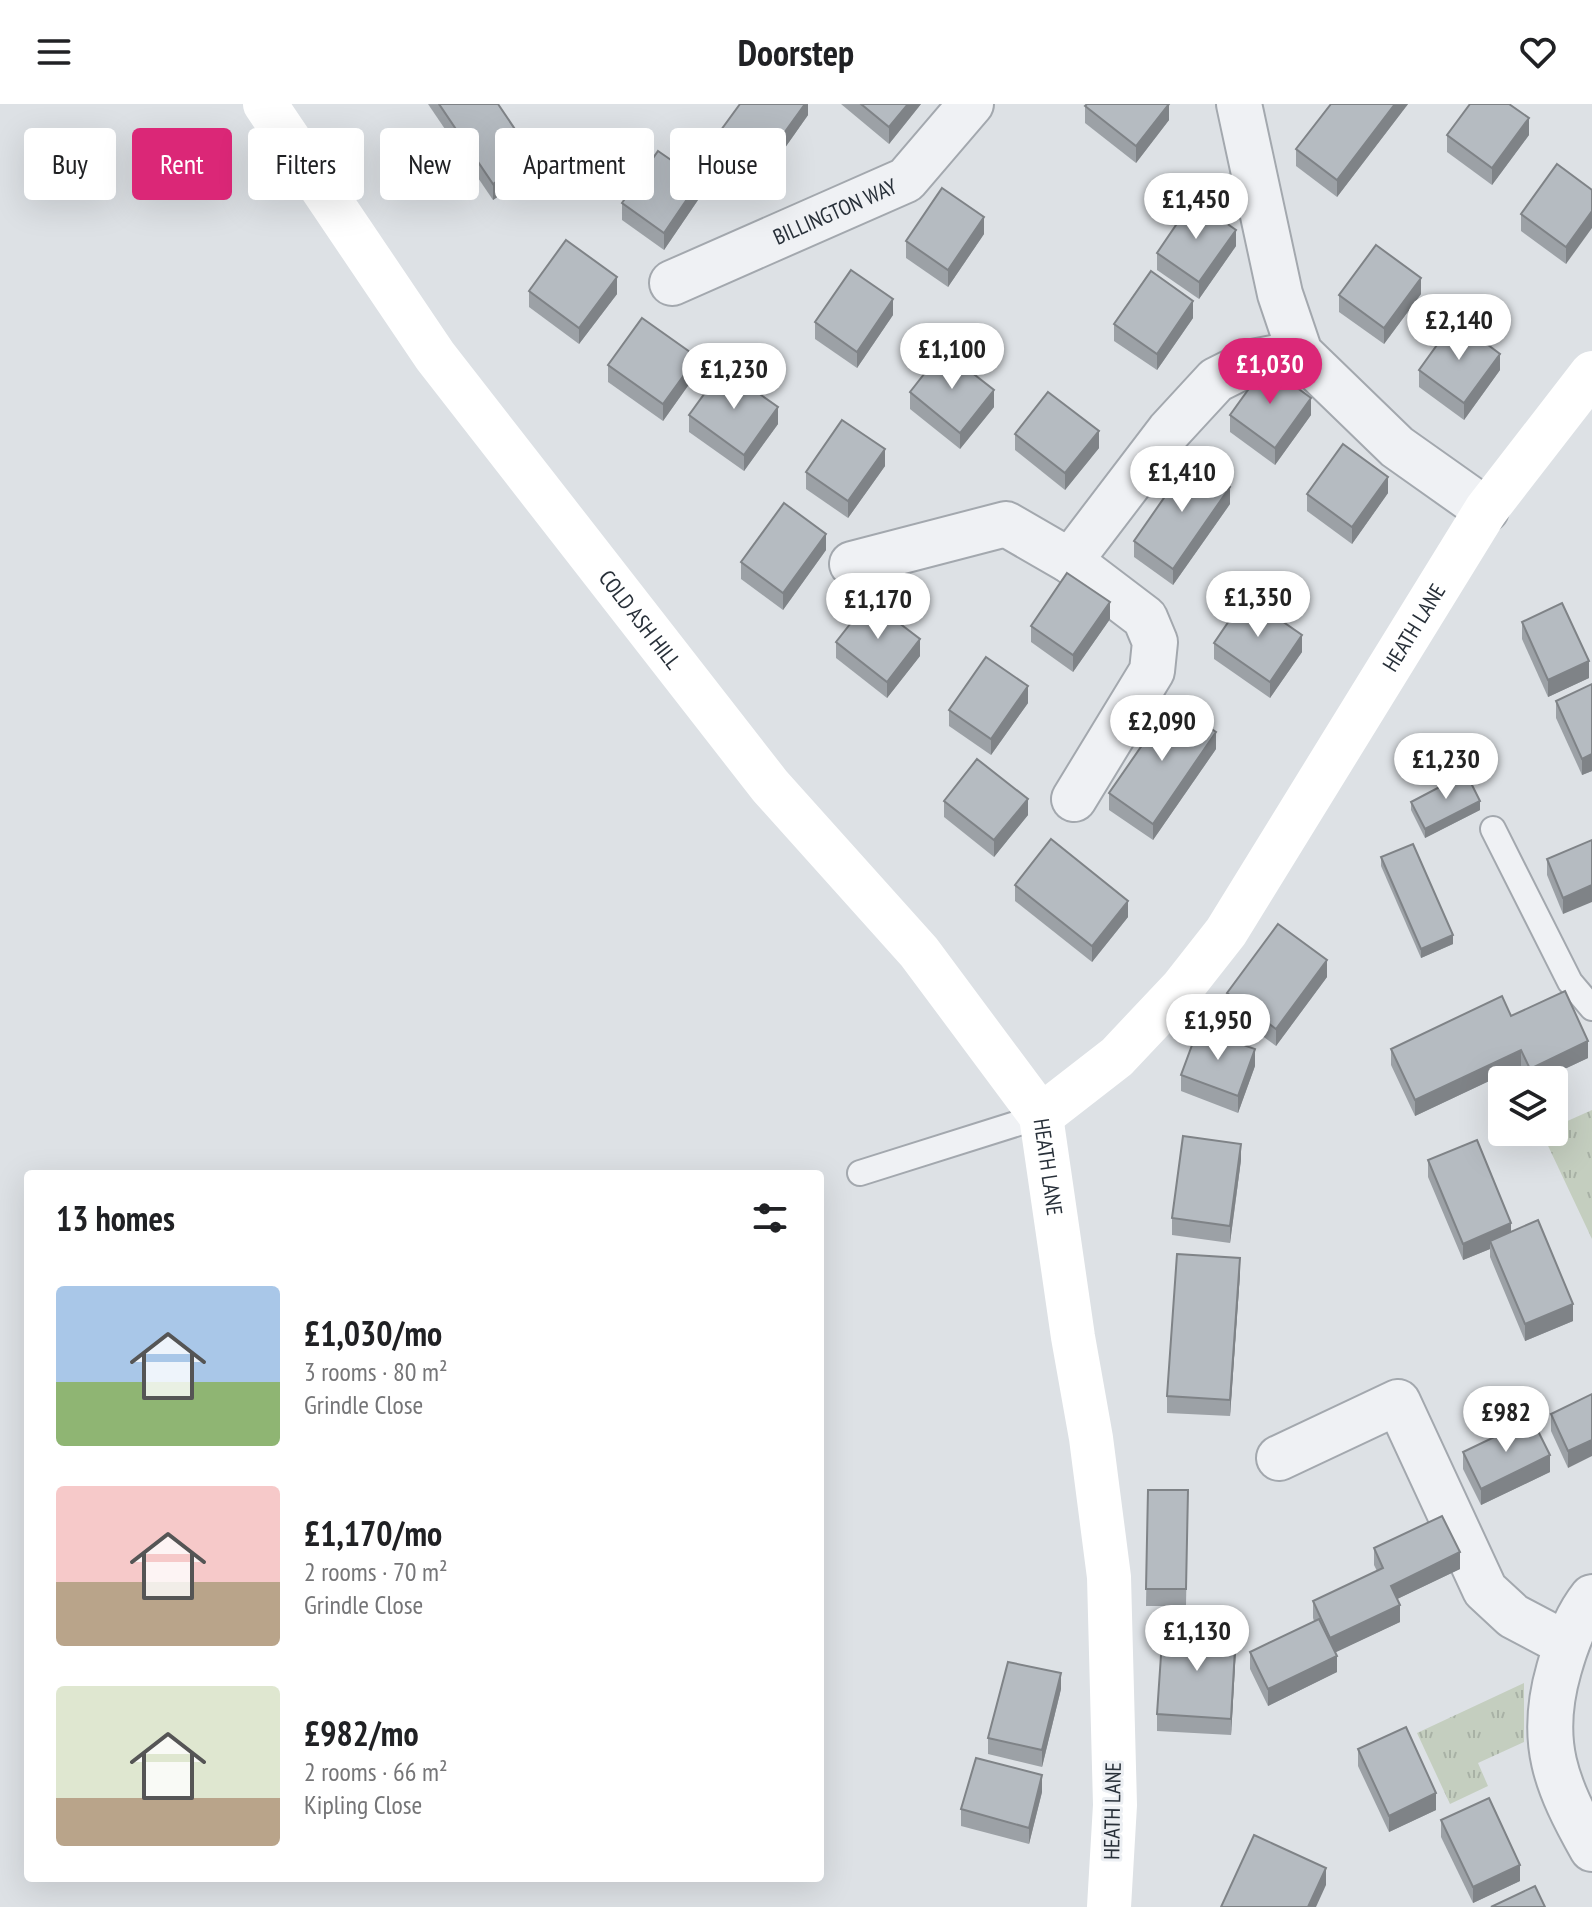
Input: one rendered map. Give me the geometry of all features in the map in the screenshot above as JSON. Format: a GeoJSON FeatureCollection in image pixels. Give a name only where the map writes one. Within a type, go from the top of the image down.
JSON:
{"type":"FeatureCollection","features":[{"type":"Feature","properties":{"kind":"street","name":"COLD ASH HILL"},"geometry":{"type":"LineString","coordinates":[[265,104],[435,356],[770,786],[919,952],[1041,1116]]}},
{"type":"Feature","properties":{"kind":"street","name":"BILLINGTON WAY"},"geometry":{"type":"LineString","coordinates":[[672,283],[906,180],[971,104]]}},
{"type":"Feature","properties":{"kind":"street"},"geometry":{"type":"LineString","coordinates":[[1239,104],[1280,294],[1300,353],[1388,439],[1486,510]]}},
{"type":"Feature","properties":{"kind":"street"},"geometry":{"type":"LineString","coordinates":[[1070,561],[1169,431],[1216,380],[1252,362],[1300,353]]}},
{"type":"Feature","properties":{"kind":"street","name":"HEATH LANE"},"geometry":{"type":"LineString","coordinates":[[1109,1907],[1115,1805],[1109,1577],[1091,1438],[1041,1116],[1117,1057],[1182,988],[1226,932],[1486,510],[1592,373]]}},
{"type":"Feature","properties":{"kind":"street"},"geometry":{"type":"LineString","coordinates":[[852,564],[1006,524],[1070,561],[1145,618],[1155,642],[1152,671],[1074,799]]}},
{"type":"Feature","properties":{"kind":"street"},"geometry":{"type":"LineString","coordinates":[[1279,1458],[1398,1402],[1485,1590],[1513,1616],[1566,1644]]}},
{"type":"Feature","properties":{"kind":"street"},"geometry":{"type":"LineString","coordinates":[[1592,1597],[1566,1644],[1549,1708],[1551,1752],[1566,1804],[1592,1849]]}},
{"type":"Feature","properties":{"kind":"lane"},"geometry":{"type":"LineString","coordinates":[[1493,829],[1570,982],[1592,1008]]}},
{"type":"Feature","properties":{"kind":"lane"},"geometry":{"type":"LineString","coordinates":[[860,1173],[1041,1116]]}},
{"type":"Feature","properties":{"kind":"green space"},"geometry":{"type":"Polygon","coordinates":[[[1592,1110],[1592,1239],[1548,1146],[1568,1146],[1568,1121],[1592,1110]]]}},
{"type":"Feature","properties":{"kind":"green space"},"geometry":{"type":"Polygon","coordinates":[[[1524,1683],[1524,1742],[1478,1763],[1488,1786],[1450,1804],[1417,1733],[1524,1683]]]}},
{"type":"Feature","properties":{"kind":"building"},"geometry":{"type":"Polygon","coordinates":[[[439,104],[498,104],[514,128],[495,128],[495,183],[493,184],[479,163],[479,128],[455,128],[439,104]]]}},
{"type":"Feature","properties":{"kind":"building"},"geometry":{"type":"Polygon","coordinates":[[[740,104],[805,104],[786,130],[722,128],[740,104]]]}},
{"type":"Feature","properties":{"kind":"building"},"geometry":{"type":"Polygon","coordinates":[[[861,104],[908,104],[889,127],[861,104]]]}},
{"type":"Feature","properties":{"kind":"building"},"geometry":{"type":"Polygon","coordinates":[[[1169,104],[1136,146],[1085,106],[1169,104]]]}},
{"type":"Feature","properties":{"kind":"building"},"geometry":{"type":"Polygon","coordinates":[[[1331,104],[1395,104],[1337,180],[1296,149],[1331,104]]]}},
{"type":"Feature","properties":{"kind":"building"},"geometry":{"type":"Polygon","coordinates":[[[1470,104],[1509,104],[1529,118],[1492,168],[1447,135],[1470,104]]]}},
{"type":"Feature","properties":{"kind":"building"},"geometry":{"type":"Polygon","coordinates":[[[658,151],[670,159],[670,200],[686,200],[664,233],[622,203],[624,200],[654,200],[654,157],[658,151]]]}},
{"type":"Feature","properties":{"kind":"building"},"geometry":{"type":"Polygon","coordinates":[[[1557,164],[1592,190],[1592,211],[1566,247],[1521,214],[1557,164]]]}},
{"type":"Feature","properties":{"kind":"building"},"geometry":{"type":"Polygon","coordinates":[[[942,188],[984,217],[948,270],[906,241],[942,188]]]}},
{"type":"Feature","properties":{"kind":"building"},"geometry":{"type":"Polygon","coordinates":[[[1193,200],[1236,230],[1199,282],[1157,253],[1193,200]]]}},
{"type":"Feature","properties":{"kind":"building"},"geometry":{"type":"Polygon","coordinates":[[[566,240],[617,277],[579,328],[529,291],[566,240]]]}},
{"type":"Feature","properties":{"kind":"building"},"geometry":{"type":"Polygon","coordinates":[[[1376,245],[1421,278],[1384,328],[1339,295],[1376,245]]]}},
{"type":"Feature","properties":{"kind":"building"},"geometry":{"type":"Polygon","coordinates":[[[851,270],[893,299],[857,352],[815,322],[851,270]]]}},
{"type":"Feature","properties":{"kind":"building"},"geometry":{"type":"Polygon","coordinates":[[[1151,271],[1193,301],[1157,354],[1114,324],[1151,271]]]}},
{"type":"Feature","properties":{"kind":"building"},"geometry":{"type":"Polygon","coordinates":[[[642,318],[697,357],[663,404],[608,365],[642,318]]]}},
{"type":"Feature","properties":{"kind":"building"},"geometry":{"type":"Polygon","coordinates":[[[1455,320],[1500,354],[1464,403],[1419,370],[1455,320]]]}},
{"type":"Feature","properties":{"kind":"building"},"geometry":{"type":"Polygon","coordinates":[[[943,350],[994,390],[960,433],[910,392],[943,350]]]}},
{"type":"Feature","properties":{"kind":"building"},"geometry":{"type":"Polygon","coordinates":[[[1266,365],[1311,398],[1275,448],[1230,415],[1266,365]]]}},
{"type":"Feature","properties":{"kind":"building"},"geometry":{"type":"Polygon","coordinates":[[[723,368],[778,407],[744,455],[689,415],[723,368]]]}},
{"type":"Feature","properties":{"kind":"building"},"geometry":{"type":"Polygon","coordinates":[[[1048,392],[1099,431],[1065,473],[1015,434],[1048,392]]]}},
{"type":"Feature","properties":{"kind":"building"},"geometry":{"type":"Polygon","coordinates":[[[842,420],[885,449],[848,501],[806,472],[842,420]]]}},
{"type":"Feature","properties":{"kind":"building"},"geometry":{"type":"Polygon","coordinates":[[[1343,444],[1388,477],[1352,527],[1307,494],[1343,444]]]}},
{"type":"Feature","properties":{"kind":"building"},"geometry":{"type":"Polygon","coordinates":[[[1191,459],[1230,487],[1173,569],[1134,541],[1191,459]]]}},
{"type":"Feature","properties":{"kind":"building"},"geometry":{"type":"Polygon","coordinates":[[[784,503],[826,534],[783,593],[741,562],[784,503]]]}},
{"type":"Feature","properties":{"kind":"building"},"geometry":{"type":"Polygon","coordinates":[[[1067,573],[1110,602],[1073,655],[1031,626],[1067,573]]]}},
{"type":"Feature","properties":{"kind":"building"},"geometry":{"type":"Polygon","coordinates":[[[1246,596],[1302,635],[1270,682],[1214,643],[1246,596]]]}},
{"type":"Feature","properties":{"kind":"building"},"geometry":{"type":"Polygon","coordinates":[[[869,600],[920,639],[887,682],[836,642],[869,600]]]}},
{"type":"Feature","properties":{"kind":"building"},"geometry":{"type":"Polygon","coordinates":[[[1562,603],[1589,661],[1548,680],[1522,622],[1562,603]]]}},
{"type":"Feature","properties":{"kind":"building"},"geometry":{"type":"Polygon","coordinates":[[[986,657],[1028,686],[991,739],[949,710],[986,657]]]}},
{"type":"Feature","properties":{"kind":"building"},"geometry":{"type":"Polygon","coordinates":[[[1592,684],[1592,754],[1582,759],[1556,701],[1592,684]]]}},
{"type":"Feature","properties":{"kind":"building"},"geometry":{"type":"Polygon","coordinates":[[[1172,702],[1216,732],[1153,824],[1109,793],[1172,702]]]}},
{"type":"Feature","properties":{"kind":"building"},"geometry":{"type":"Polygon","coordinates":[[[977,759],[1028,799],[994,840],[944,801],[977,759]]]}},
{"type":"Feature","properties":{"kind":"building"},"geometry":{"type":"Polygon","coordinates":[[[1466,773],[1480,801],[1425,829],[1411,802],[1466,773]]]}},
{"type":"Feature","properties":{"kind":"building"},"geometry":{"type":"Polygon","coordinates":[[[1051,839],[1128,901],[1092,946],[1015,885],[1051,839]]]}},
{"type":"Feature","properties":{"kind":"building"},"geometry":{"type":"Polygon","coordinates":[[[1592,840],[1592,885],[1563,898],[1547,859],[1592,840]]]}},
{"type":"Feature","properties":{"kind":"building"},"geometry":{"type":"Polygon","coordinates":[[[1413,844],[1453,935],[1421,949],[1381,857],[1413,844]]]}},
{"type":"Feature","properties":{"kind":"building"},"geometry":{"type":"Polygon","coordinates":[[[1278,924],[1327,960],[1276,1029],[1227,993],[1278,924]]]}},
{"type":"Feature","properties":{"kind":"building"},"geometry":{"type":"Polygon","coordinates":[[[1565,991],[1588,1041],[1536,1066],[1529,1066],[1521,1050],[1415,1100],[1391,1049],[1502,996],[1511,1016],[1565,991]]]}},
{"type":"Feature","properties":{"kind":"building"},"geometry":{"type":"Polygon","coordinates":[[[1198,1029],[1255,1049],[1238,1096],[1181,1075],[1198,1029]]]}},
{"type":"Feature","properties":{"kind":"building"},"geometry":{"type":"Polygon","coordinates":[[[1183,1136],[1241,1144],[1230,1226],[1172,1218],[1183,1136]]]}},
{"type":"Feature","properties":{"kind":"building"},"geometry":{"type":"Polygon","coordinates":[[[1477,1140],[1511,1223],[1463,1244],[1428,1160],[1477,1140]]]}},
{"type":"Feature","properties":{"kind":"building"},"geometry":{"type":"Polygon","coordinates":[[[1538,1220],[1573,1304],[1525,1324],[1490,1241],[1538,1220]]]}},
{"type":"Feature","properties":{"kind":"building"},"geometry":{"type":"Polygon","coordinates":[[[1177,1254],[1240,1258],[1230,1400],[1167,1396],[1177,1254]]]}},
{"type":"Feature","properties":{"kind":"building"},"geometry":{"type":"Polygon","coordinates":[[[1592,1394],[1592,1440],[1568,1451],[1551,1414],[1592,1394]]]}},
{"type":"Feature","properties":{"kind":"building"},"geometry":{"type":"Polygon","coordinates":[[[1532,1419],[1550,1455],[1481,1489],[1463,1452],[1532,1419]]]}},
{"type":"Feature","properties":{"kind":"building"},"geometry":{"type":"Polygon","coordinates":[[[1148,1490],[1188,1490],[1186,1589],[1146,1589],[1148,1490]]]}},
{"type":"Feature","properties":{"kind":"building"},"geometry":{"type":"Polygon","coordinates":[[[1442,1516],[1460,1552],[1391,1586],[1400,1605],[1330,1638],[1313,1601],[1383,1568],[1374,1548],[1442,1516]]]}},
{"type":"Feature","properties":{"kind":"building"},"geometry":{"type":"Polygon","coordinates":[[[1319,1619],[1337,1656],[1268,1689],[1250,1652],[1319,1619]]]}},
{"type":"Feature","properties":{"kind":"building"},"geometry":{"type":"Polygon","coordinates":[[[1163,1626],[1236,1631],[1231,1719],[1157,1714],[1163,1626]]]}},
{"type":"Feature","properties":{"kind":"building"},"geometry":{"type":"Polygon","coordinates":[[[1008,1662],[1061,1673],[1042,1750],[988,1738],[1008,1662]]]}},
{"type":"Feature","properties":{"kind":"building"},"geometry":{"type":"Polygon","coordinates":[[[1406,1727],[1436,1793],[1389,1816],[1358,1749],[1406,1727]]]}},
{"type":"Feature","properties":{"kind":"building"},"geometry":{"type":"Polygon","coordinates":[[[976,1758],[1042,1775],[1029,1828],[961,1809],[976,1758]]]}},
{"type":"Feature","properties":{"kind":"building"},"geometry":{"type":"Polygon","coordinates":[[[1489,1798],[1520,1865],[1473,1887],[1441,1820],[1489,1798]]]}},
{"type":"Feature","properties":{"kind":"building"},"geometry":{"type":"Polygon","coordinates":[[[1254,1835],[1326,1868],[1308,1907],[1221,1907],[1254,1835]]]}},
{"type":"Feature","properties":{"kind":"building"},"geometry":{"type":"Polygon","coordinates":[[[1535,1886],[1545,1907],[1491,1907],[1535,1886]]]}}]}
